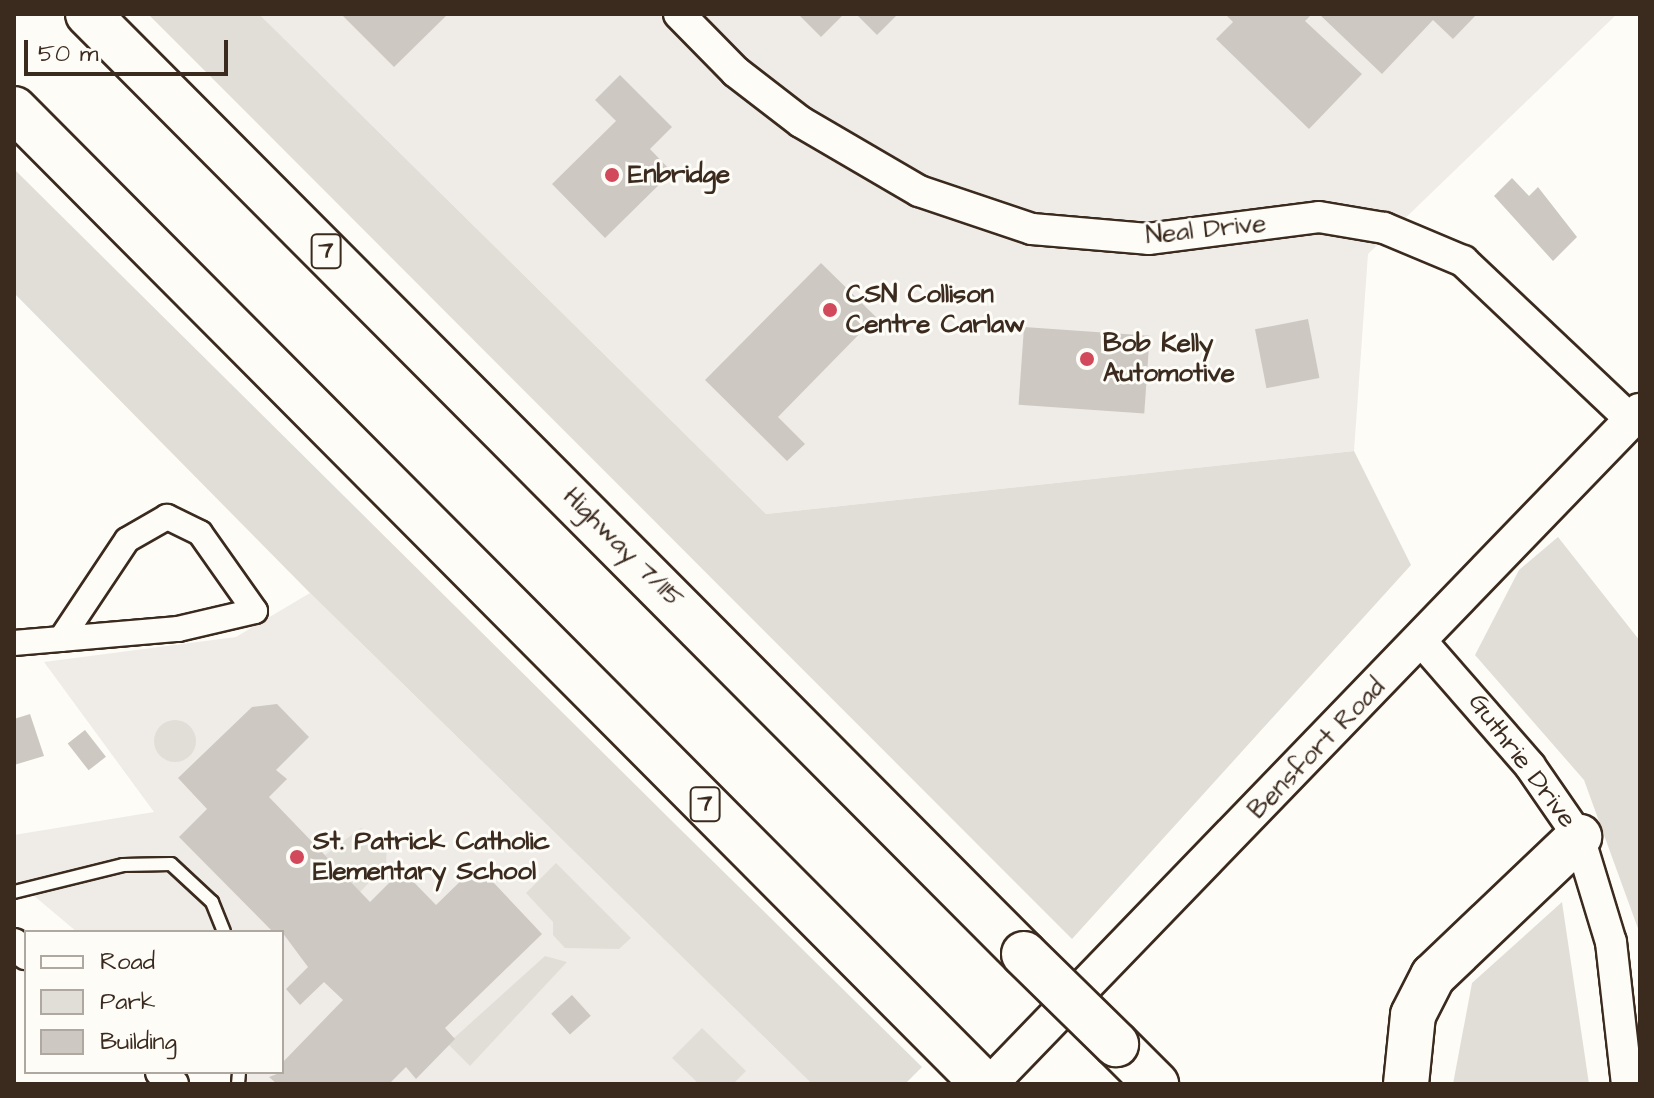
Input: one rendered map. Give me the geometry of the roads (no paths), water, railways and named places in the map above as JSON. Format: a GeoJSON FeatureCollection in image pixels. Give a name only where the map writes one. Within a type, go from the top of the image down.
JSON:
{"type":"FeatureCollection","features":[{"type":"Feature","properties":{"kind":"highway","name":"Highway 7/115"},"geometry":{"type":"LineString","coordinates":[[88,14],[1156,1084]]}},
{"type":"Feature","properties":{"kind":"highway","name":"7"},"geometry":{"type":"LineString","coordinates":[[14,109],[984,1084]]}},
{"type":"Feature","properties":{"kind":"highway"},"geometry":{"type":"LineString","coordinates":[[1406,1084],[1413,1015],[1433,976],[1579,837]]}},
{"type":"Feature","properties":{"kind":"main road","name":"Bensfort Road"},"geometry":{"type":"LineString","coordinates":[[990,1084],[1422,642],[1636,416]]}},
{"type":"Feature","properties":{"kind":"street","name":"Neal Drive"},"geometry":{"type":"LineString","coordinates":[[679,14],[736,72],[801,122],[919,191],[1032,229],[1148,239],[1319,217],[1384,228],[1463,261],[1636,416]]}},
{"type":"Feature","properties":{"kind":"street"},"geometry":{"type":"LineString","coordinates":[[14,643],[61,639],[178,629],[255,611],[200,533],[167,517],[127,540],[61,639]]}},
{"type":"Feature","properties":{"kind":"street","name":"Guthrie Drive"},"geometry":{"type":"LineString","coordinates":[[1422,642],[1530,766],[1579,837],[1611,942],[1627,1084]]}},
{"type":"Feature","properties":{"kind":"lane"},"geometry":{"type":"LineString","coordinates":[[14,892],[123,865],[171,864],[205,893],[223,930]]}},
{"type":"Feature","properties":{"kind":"place","name":"Enbridge"},"geometry":{"type":"Point","coordinates":[612,175]}},
{"type":"Feature","properties":{"kind":"place","name":"CSN Collison Centre Carlaw"},"geometry":{"type":"Point","coordinates":[830,310]}},
{"type":"Feature","properties":{"kind":"place","name":"Bob Kelly Automotive"},"geometry":{"type":"Point","coordinates":[1087,359]}},
{"type":"Feature","properties":{"kind":"place","name":"St. Patrick Catholic Elementary School"},"geometry":{"type":"Point","coordinates":[297,857]}}]}
